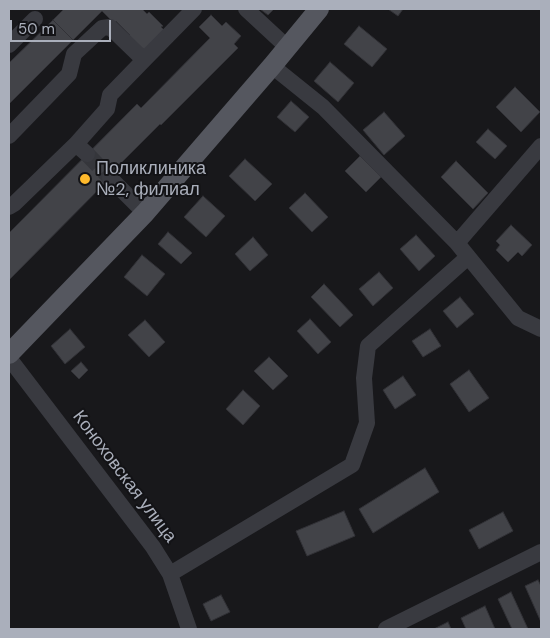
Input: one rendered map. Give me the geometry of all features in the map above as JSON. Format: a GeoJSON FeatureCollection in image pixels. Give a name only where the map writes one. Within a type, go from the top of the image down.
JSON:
{"type":"FeatureCollection","features":[{"type":"Feature","properties":{"kind":"main road"},"geometry":{"type":"LineString","coordinates":[[9,354],[144,212],[272,66],[319,9]]}},
{"type":"Feature","properties":{"kind":"street"},"geometry":{"type":"LineString","coordinates":[[9,207],[81,149],[107,109],[110,95],[194,9]]}},
{"type":"Feature","properties":{"kind":"street"},"geometry":{"type":"LineString","coordinates":[[246,9],[287,47]]}},
{"type":"Feature","properties":{"kind":"street"},"geometry":{"type":"LineString","coordinates":[[9,45],[35,19]]}},
{"type":"Feature","properties":{"kind":"street"},"geometry":{"type":"LineString","coordinates":[[9,136],[69,74],[74,54],[102,28],[110,27],[144,60]]}},
{"type":"Feature","properties":{"kind":"street"},"geometry":{"type":"LineString","coordinates":[[272,66],[323,106],[457,243],[518,318],[541,329]]}},
{"type":"Feature","properties":{"kind":"street"},"geometry":{"type":"LineString","coordinates":[[457,243],[541,146]]}},
{"type":"Feature","properties":{"kind":"street"},"geometry":{"type":"LineString","coordinates":[[110,178],[144,212]]}},
{"type":"Feature","properties":{"kind":"street"},"geometry":{"type":"LineString","coordinates":[[170,574],[352,465],[367,423],[364,378],[368,346],[468,256]]}},
{"type":"Feature","properties":{"kind":"street","name":"Коноховская улица"},"geometry":{"type":"LineString","coordinates":[[9,358],[153,547],[170,574],[189,629]]}},
{"type":"Feature","properties":{"kind":"street"},"geometry":{"type":"LineString","coordinates":[[386,629],[541,552]]}},
{"type":"Feature","properties":{"kind":"building"},"geometry":{"type":"Polygon","coordinates":[[[64,9],[142,9],[147,14],[149,12],[163,26],[161,27],[167,33],[147,52],[128,37],[130,35],[116,21],[114,23],[102,11],[73,40],[53,20],[64,9]]]}},
{"type":"Feature","properties":{"kind":"building"},"geometry":{"type":"Polygon","coordinates":[[[260,9],[274,9],[268,15],[260,9]]]}},
{"type":"Feature","properties":{"kind":"building"},"geometry":{"type":"Polygon","coordinates":[[[388,9],[403,9],[398,16],[388,9]]]}},
{"type":"Feature","properties":{"kind":"building"},"geometry":{"type":"Polygon","coordinates":[[[211,15],[222,26],[226,22],[241,36],[234,44],[238,48],[111,173],[113,175],[9,280],[9,233],[137,104],[141,108],[210,38],[199,27],[211,15]]]}},
{"type":"Feature","properties":{"kind":"building"},"geometry":{"type":"Polygon","coordinates":[[[53,20],[73,40],[9,104],[9,63],[53,20]]]}},
{"type":"Feature","properties":{"kind":"building"},"geometry":{"type":"Polygon","coordinates":[[[359,26],[387,49],[372,67],[344,44],[359,26]]]}},
{"type":"Feature","properties":{"kind":"building"},"geometry":{"type":"Polygon","coordinates":[[[330,62],[354,83],[338,102],[314,81],[330,62]]]}},
{"type":"Feature","properties":{"kind":"building"},"geometry":{"type":"Polygon","coordinates":[[[515,87],[540,112],[521,132],[496,107],[515,87]]]}},
{"type":"Feature","properties":{"kind":"building"},"geometry":{"type":"Polygon","coordinates":[[[291,101],[309,117],[295,132],[277,117],[291,101]]]}},
{"type":"Feature","properties":{"kind":"building"},"geometry":{"type":"Polygon","coordinates":[[[384,112],[405,136],[384,155],[363,130],[384,112]]]}},
{"type":"Feature","properties":{"kind":"building"},"geometry":{"type":"Polygon","coordinates":[[[488,129],[507,146],[495,159],[476,142],[488,129]]]}},
{"type":"Feature","properties":{"kind":"building"},"geometry":{"type":"Polygon","coordinates":[[[360,156],[381,177],[366,192],[345,171],[360,156]]]}},
{"type":"Feature","properties":{"kind":"building"},"geometry":{"type":"Polygon","coordinates":[[[245,159],[272,184],[255,201],[229,176],[245,159]]]}},
{"type":"Feature","properties":{"kind":"building"},"geometry":{"type":"Polygon","coordinates":[[[456,161],[488,193],[473,209],[441,177],[456,161]]]}},
{"type":"Feature","properties":{"kind":"building"},"geometry":{"type":"Polygon","coordinates":[[[305,193],[328,217],[312,232],[289,208],[305,193]]]}},
{"type":"Feature","properties":{"kind":"building"},"geometry":{"type":"Polygon","coordinates":[[[203,196],[225,216],[206,237],[184,217],[203,196]]]}},
{"type":"Feature","properties":{"kind":"building"},"geometry":{"type":"Polygon","coordinates":[[[511,225],[532,245],[522,256],[518,252],[508,262],[496,250],[500,245],[496,241],[511,225]]]}},
{"type":"Feature","properties":{"kind":"building"},"geometry":{"type":"Polygon","coordinates":[[[168,232],[192,253],[181,264],[158,244],[168,232]]]}},
{"type":"Feature","properties":{"kind":"building"},"geometry":{"type":"Polygon","coordinates":[[[416,235],[435,256],[419,271],[400,249],[416,235]]]}},
{"type":"Feature","properties":{"kind":"building"},"geometry":{"type":"Polygon","coordinates":[[[253,237],[268,255],[250,271],[235,254],[253,237]]]}},
{"type":"Feature","properties":{"kind":"building"},"geometry":{"type":"Polygon","coordinates":[[[142,255],[165,274],[147,296],[124,277],[142,255]]]}},
{"type":"Feature","properties":{"kind":"building"},"geometry":{"type":"Polygon","coordinates":[[[379,272],[393,288],[373,306],[359,289],[379,272]]]}},
{"type":"Feature","properties":{"kind":"building"},"geometry":{"type":"Polygon","coordinates":[[[324,284],[353,315],[340,327],[311,297],[324,284]]]}},
{"type":"Feature","properties":{"kind":"building"},"geometry":{"type":"Polygon","coordinates":[[[460,297],[474,314],[457,328],[443,311],[460,297]]]}},
{"type":"Feature","properties":{"kind":"building"},"geometry":{"type":"Polygon","coordinates":[[[310,319],[331,342],[318,354],[297,331],[310,319]]]}},
{"type":"Feature","properties":{"kind":"building"},"geometry":{"type":"Polygon","coordinates":[[[145,320],[165,342],[149,357],[128,335],[145,320]]]}},
{"type":"Feature","properties":{"kind":"building"},"geometry":{"type":"Polygon","coordinates":[[[70,329],[85,347],[65,364],[51,346],[70,329]]]}},
{"type":"Feature","properties":{"kind":"building"},"geometry":{"type":"Polygon","coordinates":[[[430,329],[441,346],[423,357],[412,341],[430,329]]]}},
{"type":"Feature","properties":{"kind":"building"},"geometry":{"type":"Polygon","coordinates":[[[269,357],[288,376],[273,390],[254,371],[269,357]]]}},
{"type":"Feature","properties":{"kind":"building"},"geometry":{"type":"Polygon","coordinates":[[[81,362],[88,370],[79,379],[71,371],[81,362]]]}},
{"type":"Feature","properties":{"kind":"building"},"geometry":{"type":"Polygon","coordinates":[[[469,370],[489,398],[469,412],[450,384],[469,370]]]}},
{"type":"Feature","properties":{"kind":"building"},"geometry":{"type":"Polygon","coordinates":[[[403,376],[416,395],[395,409],[383,390],[403,376]]]}},
{"type":"Feature","properties":{"kind":"building"},"geometry":{"type":"Polygon","coordinates":[[[243,390],[260,406],[243,425],[226,409],[243,390]]]}},
{"type":"Feature","properties":{"kind":"building"},"geometry":{"type":"Polygon","coordinates":[[[425,468],[439,492],[373,533],[359,509],[425,468]]]}},
{"type":"Feature","properties":{"kind":"building"},"geometry":{"type":"Polygon","coordinates":[[[344,511],[355,536],[307,556],[296,531],[344,511]]]}},
{"type":"Feature","properties":{"kind":"building"},"geometry":{"type":"Polygon","coordinates":[[[503,512],[513,531],[479,549],[469,530],[503,512]]]}},
{"type":"Feature","properties":{"kind":"building"},"geometry":{"type":"Polygon","coordinates":[[[538,580],[541,586],[541,622],[525,586],[538,580]]]}},
{"type":"Feature","properties":{"kind":"building"},"geometry":{"type":"Polygon","coordinates":[[[511,592],[528,629],[512,629],[498,599],[511,592]]]}},
{"type":"Feature","properties":{"kind":"building"},"geometry":{"type":"Polygon","coordinates":[[[221,595],[230,612],[211,621],[203,604],[221,595]]]}},
{"type":"Feature","properties":{"kind":"building"},"geometry":{"type":"Polygon","coordinates":[[[485,606],[495,629],[466,629],[461,618],[485,606]]]}},
{"type":"Feature","properties":{"kind":"building"},"geometry":{"type":"Polygon","coordinates":[[[448,622],[451,629],[434,629],[448,622]]]}},
{"type":"Feature","properties":{"kind":"tunnel"},"geometry":{"type":"LineString","coordinates":[[87,154],[110,178]]}},
{"type":"Feature","properties":{"kind":"place","name":"Поликлиника №2, филиал"},"geometry":{"type":"Point","coordinates":[85,179]}}]}
